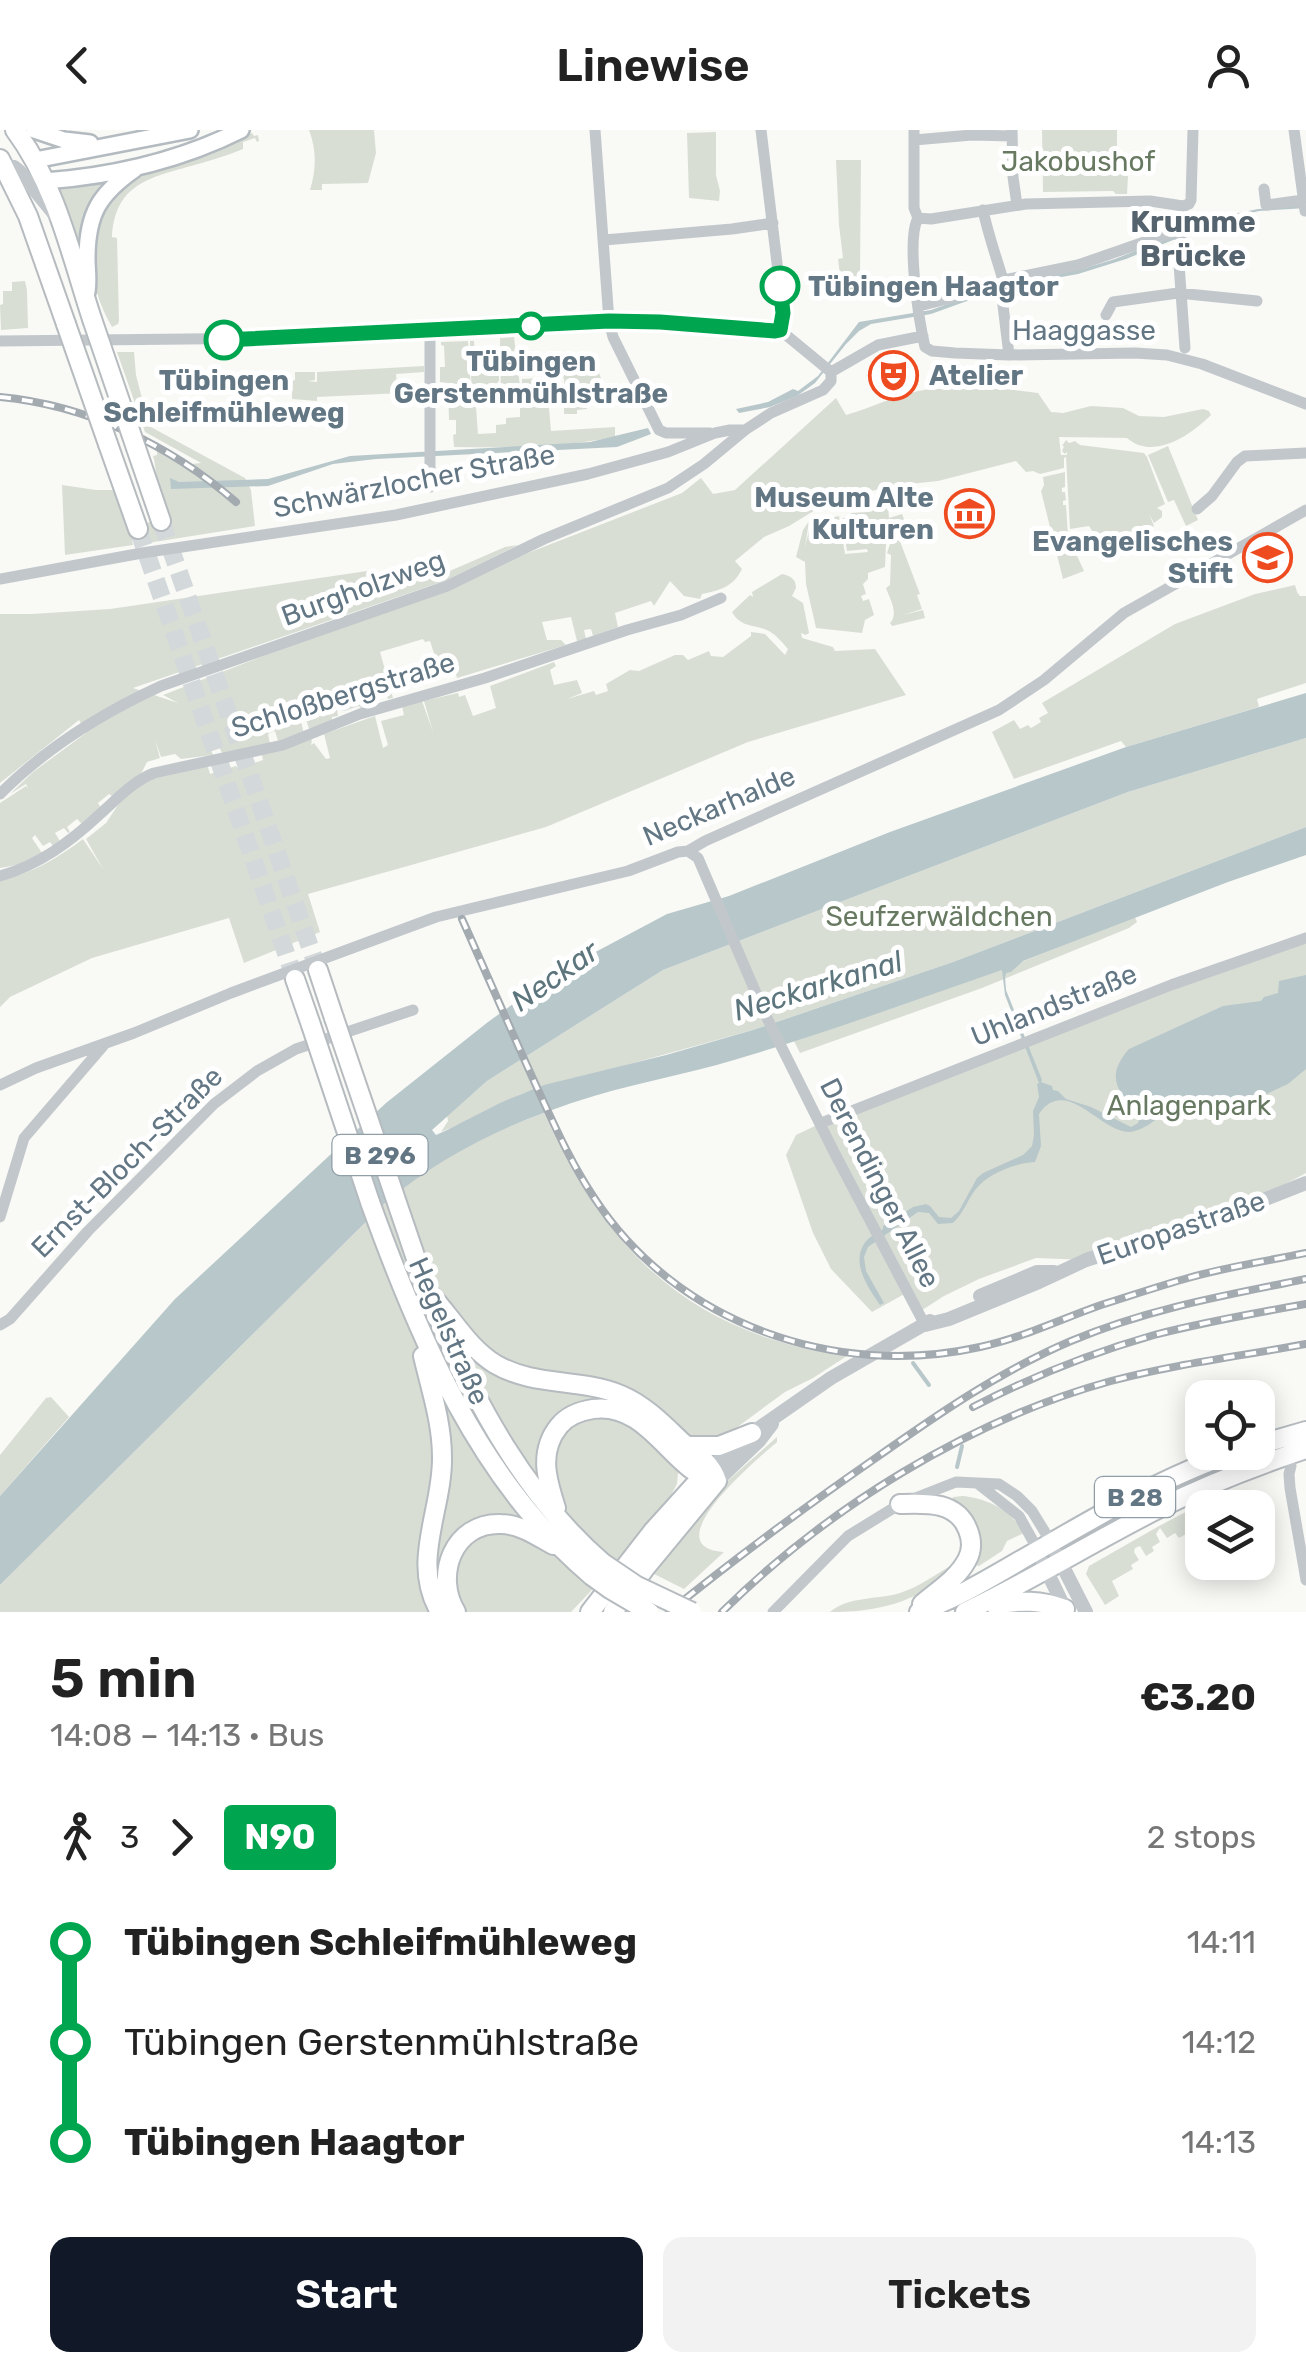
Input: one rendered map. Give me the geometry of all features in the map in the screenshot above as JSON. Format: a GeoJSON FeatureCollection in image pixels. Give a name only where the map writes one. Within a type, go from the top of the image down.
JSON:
{"type":"FeatureCollection","features":[{"type":"Feature","properties":{"kind":"main road"},"geometry":{"type":"LineString","coordinates":[[15,130],[34,160]]}},
{"type":"Feature","properties":{"kind":"main road"},"geometry":{"type":"LineString","coordinates":[[34,130],[64,140],[114,145]]}},
{"type":"Feature","properties":{"kind":"main road"},"geometry":{"type":"LineString","coordinates":[[34,160],[190,130]]}},
{"type":"Feature","properties":{"kind":"main road"},"geometry":{"type":"LineString","coordinates":[[22,184],[138,166],[204,147],[241,130]]}},
{"type":"Feature","properties":{"kind":"main road"},"geometry":{"type":"LineString","coordinates":[[34,160],[22,184],[35,234],[138,529]]}},
{"type":"Feature","properties":{"kind":"main road"},"geometry":{"type":"LineString","coordinates":[[2,164],[60,222],[161,521]]}},
{"type":"Feature","properties":{"kind":"main road"},"geometry":{"type":"LineString","coordinates":[[86,300],[88,236],[95,208],[107,191],[138,166]]}},
{"type":"Feature","properties":{"kind":"main road","name":"Hegelstraße"},"geometry":{"type":"LineString","coordinates":[[318,970],[428,1291],[465,1374],[514,1460],[610,1590],[649,1612]]}},
{"type":"Feature","properties":{"kind":"main road","name":"Hegelstraße"},"geometry":{"type":"LineString","coordinates":[[295,979],[413,1317],[450,1392],[509,1484],[566,1552],[692,1612]]}},
{"type":"Feature","properties":{"kind":"main road"},"geometry":{"type":"LineString","coordinates":[[428,1291],[482,1355],[529,1378],[622,1395],[687,1446],[710,1475]]}},
{"type":"Feature","properties":{"kind":"main road"},"geometry":{"type":"LineString","coordinates":[[413,1317],[436,1408],[442,1458],[427,1548],[430,1590],[440,1612]]}},
{"type":"Feature","properties":{"kind":"main road"},"geometry":{"type":"LineString","coordinates":[[560,1522],[549,1487],[546,1454],[561,1424],[585,1410],[601,1408],[627,1414],[710,1475]]}},
{"type":"Feature","properties":{"kind":"main road"},"geometry":{"type":"LineString","coordinates":[[1275,1441],[1306,1431]]}},
{"type":"Feature","properties":{"kind":"main road"},"geometry":{"type":"LineString","coordinates":[[687,1446],[719,1446],[752,1433]]}},
{"type":"Feature","properties":{"kind":"main road","name":"B 28"},"geometry":{"type":"LineString","coordinates":[[970,1610],[1188,1495],[1306,1449]]}},
{"type":"Feature","properties":{"kind":"main road","name":"B 28"},"geometry":{"type":"LineString","coordinates":[[916,1612],[966,1592],[1139,1495],[1195,1470]]}},
{"type":"Feature","properties":{"kind":"main road","name":"Europastraße"},"geometry":{"type":"LineString","coordinates":[[590,1612],[660,1523],[710,1475]]}},
{"type":"Feature","properties":{"kind":"main road","name":"Europastraße"},"geometry":{"type":"LineString","coordinates":[[614,1612],[710,1475]]}},
{"type":"Feature","properties":{"kind":"main road"},"geometry":{"type":"LineString","coordinates":[[900,1504],[952,1509],[967,1527],[971,1540],[966,1562],[916,1612]]}},
{"type":"Feature","properties":{"kind":"main road"},"geometry":{"type":"LineString","coordinates":[[456,1612],[446,1588],[449,1559],[464,1537],[474,1530],[502,1524],[516,1527],[566,1552]]}},
{"type":"Feature","properties":{"kind":"main road","name":"B 28"},"geometry":{"type":"LineString","coordinates":[[970,1610],[1028,1600],[1066,1611]]}},
{"type":"Feature","properties":{"kind":"street"},"geometry":{"type":"LineString","coordinates":[[595,130],[613,337],[658,430],[666,434],[715,433]]}},
{"type":"Feature","properties":{"kind":"street"},"geometry":{"type":"LineString","coordinates":[[762,130],[783,313],[780,330]]}},
{"type":"Feature","properties":{"kind":"street"},"geometry":{"type":"LineString","coordinates":[[918,218],[1017,205],[1150,201],[1184,206],[1191,200],[1193,130]]}},
{"type":"Feature","properties":{"kind":"street"},"geometry":{"type":"LineString","coordinates":[[1264,189],[1266,204],[1305,205],[1302,154],[1294,130]]}},
{"type":"Feature","properties":{"kind":"street"},"geometry":{"type":"LineString","coordinates":[[0,341],[230,340],[609,321],[780,330],[831,372],[878,345],[923,336],[913,248],[913,228],[918,218],[914,208],[914,135],[1012,133],[1012,178],[1017,205]]}},
{"type":"Feature","properties":{"kind":"street"},"geometry":{"type":"LineString","coordinates":[[2,164],[34,160]]}},
{"type":"Feature","properties":{"kind":"street"},"geometry":{"type":"LineString","coordinates":[[1184,206],[1178,250],[1185,348]]}},
{"type":"Feature","properties":{"kind":"street"},"geometry":{"type":"LineString","coordinates":[[982,210],[1002,284],[1009,355]]}},
{"type":"Feature","properties":{"kind":"street"},"geometry":{"type":"LineString","coordinates":[[604,240],[772,223]]}},
{"type":"Feature","properties":{"kind":"street"},"geometry":{"type":"LineString","coordinates":[[920,312],[1002,284],[1078,270],[1180,237]]}},
{"type":"Feature","properties":{"kind":"street"},"geometry":{"type":"LineString","coordinates":[[1106,314],[1113,302],[1183,293],[1257,301]]}},
{"type":"Feature","properties":{"kind":"street"},"geometry":{"type":"LineString","coordinates":[[430,331],[430,487]]}},
{"type":"Feature","properties":{"kind":"street","name":"Haaggasse"},"geometry":{"type":"LineString","coordinates":[[923,336],[925,347],[932,350],[1009,355],[1172,356],[1306,404]]}},
{"type":"Feature","properties":{"kind":"street","name":"Schwärzlocher Straße"},"geometry":{"type":"LineString","coordinates":[[0,579],[396,514],[625,465],[715,433],[744,430],[771,413],[824,390],[831,381],[831,372]]}},
{"type":"Feature","properties":{"kind":"street","name":"Burgholzweg"},"geometry":{"type":"LineString","coordinates":[[0,794],[68,739],[138,696],[446,586],[544,539],[668,488],[744,430]]}},
{"type":"Feature","properties":{"kind":"street"},"geometry":{"type":"LineString","coordinates":[[1196,508],[1212,496],[1236,462],[1245,456],[1306,452]]}},
{"type":"Feature","properties":{"kind":"street","name":"Neckarhalde"},"geometry":{"type":"LineString","coordinates":[[0,1085],[436,917],[628,871],[678,852],[693,854],[705,841],[999,710],[1044,680],[1124,612],[1306,510]]}},
{"type":"Feature","properties":{"kind":"street","name":"Schloßbergstraße"},"geometry":{"type":"LineString","coordinates":[[0,876],[64,846],[147,776],[176,766],[283,745],[360,714],[457,687],[680,615],[721,598]]}},
{"type":"Feature","properties":{"kind":"street","name":"Derendinger Allee"},"geometry":{"type":"LineString","coordinates":[[693,854],[790,1063],[925,1324]]}},
{"type":"Feature","properties":{"kind":"street","name":"Uhlandstraße"},"geometry":{"type":"LineString","coordinates":[[821,1123],[1171,985],[1306,938]]}},
{"type":"Feature","properties":{"kind":"street","name":"Ernst-Bloch-Straße"},"geometry":{"type":"LineString","coordinates":[[0,1324],[214,1104],[296,1049],[413,1010]]}},
{"type":"Feature","properties":{"kind":"street"},"geometry":{"type":"LineString","coordinates":[[0,1217],[24,1138],[104,1044]]}},
{"type":"Feature","properties":{"kind":"street","name":"Europastraße"},"geometry":{"type":"LineString","coordinates":[[710,1475],[752,1433],[840,1372],[925,1324],[949,1319],[1122,1247],[1234,1212],[1306,1183]]}},
{"type":"Feature","properties":{"kind":"street","name":"Europastraße"},"geometry":{"type":"LineString","coordinates":[[710,1475],[759,1441],[781,1414]]}},
{"type":"Feature","properties":{"kind":"street"},"geometry":{"type":"LineString","coordinates":[[1291,1466],[1290,1488],[1306,1580]]}},
{"type":"Feature","properties":{"kind":"street"},"geometry":{"type":"LineString","coordinates":[[773,1612],[848,1536],[900,1504],[947,1484],[968,1482],[977,1484],[1018,1516],[1045,1546],[1066,1611]]}},
{"type":"Feature","properties":{"kind":"street"},"geometry":{"type":"LineString","coordinates":[[1053,1566],[1086,1612]]}},
{"type":"Feature","properties":{"kind":"green space"},"geometry":{"type":"Polygon","coordinates":[[[309,130],[374,130],[376,153],[368,183],[322,184],[322,190],[310,190],[315,160],[309,130]]]}},
{"type":"Feature","properties":{"kind":"green space","name":"Jakobushof"},"geometry":{"type":"Polygon","coordinates":[[[1042,130],[1117,130],[1117,150],[1123,162],[1123,175],[1128,176],[1127,194],[1043,192],[1042,130]]]}},
{"type":"Feature","properties":{"kind":"green space"},"geometry":{"type":"Polygon","coordinates":[[[716,132],[719,201],[689,198],[687,133],[716,132]]]}},
{"type":"Feature","properties":{"kind":"green space"},"geometry":{"type":"Polygon","coordinates":[[[252,133],[258,135],[259,141],[255,138],[243,142],[243,149],[148,180],[127,195],[114,220],[112,237],[117,238],[119,321],[112,327],[99,298],[93,267],[97,222],[104,205],[114,192],[140,176],[252,133]]]}},
{"type":"Feature","properties":{"kind":"green space"},"geometry":{"type":"Polygon","coordinates":[[[836,160],[861,160],[860,274],[855,296],[842,292],[836,160]]]}},
{"type":"Feature","properties":{"kind":"green space"},"geometry":{"type":"Polygon","coordinates":[[[106,179],[87,210],[77,245],[56,188],[106,179]]]}},
{"type":"Feature","properties":{"kind":"green space"},"geometry":{"type":"Polygon","coordinates":[[[25,281],[28,328],[1,330],[3,291],[12,291],[12,282],[25,281]]]}},
{"type":"Feature","properties":{"kind":"green space"},"geometry":{"type":"Polygon","coordinates":[[[514,337],[522,403],[522,379],[541,378],[541,367],[573,361],[574,354],[578,354],[579,373],[585,373],[584,352],[591,351],[606,392],[612,389],[616,400],[595,402],[594,398],[587,398],[587,409],[564,414],[564,378],[551,378],[551,389],[542,390],[543,408],[549,408],[551,431],[615,427],[615,437],[535,446],[454,447],[456,420],[449,420],[448,383],[440,382],[440,367],[445,367],[441,342],[468,341],[472,407],[470,341],[474,341],[476,373],[499,373],[497,405],[476,407],[478,434],[496,433],[496,425],[506,424],[506,418],[520,417],[520,403],[501,403],[500,338],[514,337]]]}},
{"type":"Feature","properties":{"kind":"green space"},"geometry":{"type":"Polygon","coordinates":[[[117,352],[134,352],[149,426],[245,478],[251,490],[255,526],[148,543],[132,540],[133,545],[65,555],[62,485],[114,490],[131,532],[151,521],[155,525],[167,518],[165,501],[157,485],[153,456],[157,450],[181,465],[201,463],[145,432],[117,352]]]}},
{"type":"Feature","properties":{"kind":"green space"},"geometry":{"type":"Polygon","coordinates":[[[424,366],[424,372],[396,374],[397,386],[423,385],[424,392],[317,397],[317,401],[292,399],[295,372],[315,372],[315,380],[308,381],[317,382],[317,372],[424,366]]]}},
{"type":"Feature","properties":{"kind":"green space"},"geometry":{"type":"Polygon","coordinates":[[[929,389],[1038,393],[1051,412],[1091,406],[1123,408],[1139,416],[1164,417],[1203,409],[1211,415],[1182,437],[1160,446],[1148,447],[1127,438],[1059,437],[1061,455],[1067,455],[1062,451],[1066,440],[1144,453],[1147,457],[1165,504],[1157,508],[1162,517],[1154,523],[1149,514],[1154,526],[1114,546],[1099,539],[1089,526],[1070,529],[1066,457],[1064,468],[1040,474],[1026,472],[1016,461],[938,481],[852,495],[825,504],[764,537],[735,561],[742,569],[735,580],[702,594],[700,599],[684,596],[670,581],[654,606],[651,601],[615,613],[618,627],[593,636],[591,629],[584,630],[586,639],[577,641],[571,617],[542,622],[547,640],[561,640],[566,645],[457,678],[454,667],[440,672],[430,641],[423,639],[380,652],[393,698],[373,700],[373,705],[361,709],[337,709],[338,716],[310,732],[305,716],[300,717],[304,734],[278,741],[275,731],[268,734],[270,744],[222,753],[215,739],[207,740],[213,755],[181,759],[175,754],[161,757],[155,740],[160,758],[147,762],[142,772],[98,803],[101,808],[82,824],[77,819],[67,827],[70,832],[64,828],[55,833],[60,841],[53,846],[50,842],[43,846],[35,835],[32,838],[42,853],[0,868],[0,803],[28,788],[26,784],[10,794],[86,733],[79,720],[0,783],[0,614],[110,609],[367,571],[370,587],[445,573],[518,545],[447,580],[133,688],[178,703],[163,695],[682,493],[701,478],[713,494],[735,490],[836,398],[846,415],[929,389]]]}},
{"type":"Feature","properties":{"kind":"green space"},"geometry":{"type":"Polygon","coordinates":[[[1168,446],[1198,520],[1186,526],[1174,500],[1168,502],[1148,455],[1168,446]]]}},
{"type":"Feature","properties":{"kind":"green space"},"geometry":{"type":"Polygon","coordinates":[[[1065,472],[1062,492],[1068,536],[1084,571],[1063,579],[1041,491],[1043,477],[1065,472]]]}},
{"type":"Feature","properties":{"kind":"green space"},"geometry":{"type":"Polygon","coordinates":[[[877,503],[888,507],[889,518],[902,514],[909,532],[898,536],[922,609],[903,615],[923,610],[925,618],[892,626],[890,623],[894,611],[886,588],[890,585],[890,544],[880,532],[886,544],[885,567],[868,573],[863,584],[866,594],[861,596],[863,601],[869,599],[874,615],[865,620],[862,633],[816,628],[805,562],[796,557],[803,530],[809,521],[805,547],[811,522],[839,516],[845,554],[868,552],[847,551],[842,519],[852,513],[867,512],[877,503]]]}},
{"type":"Feature","properties":{"kind":"green space"},"geometry":{"type":"Polygon","coordinates":[[[782,574],[794,580],[792,596],[803,603],[809,633],[801,633],[802,638],[835,651],[875,649],[906,695],[748,742],[546,827],[308,894],[320,932],[244,963],[229,918],[92,958],[10,997],[0,1007],[0,880],[44,864],[83,839],[103,869],[86,839],[106,823],[141,783],[207,764],[210,774],[238,768],[309,738],[311,745],[314,743],[326,759],[330,758],[324,734],[375,716],[383,748],[388,745],[381,721],[404,715],[402,706],[422,701],[433,732],[424,701],[465,695],[473,716],[496,708],[490,686],[554,662],[556,666],[550,670],[554,685],[577,680],[582,693],[567,699],[608,691],[606,684],[630,670],[639,671],[675,655],[688,660],[709,651],[711,656],[723,657],[751,632],[765,634],[785,655],[788,649],[774,635],[744,623],[732,612],[750,595],[753,597],[752,592],[782,574]]]}},
{"type":"Feature","properties":{"kind":"green space"},"geometry":{"type":"Polygon","coordinates":[[[1295,585],[1300,596],[1306,596],[1306,683],[1257,699],[1259,707],[1126,747],[1121,741],[1014,779],[992,732],[1014,720],[1020,729],[1028,725],[1031,728],[1048,713],[1042,703],[1175,624],[1255,594],[1295,585]]]}},
{"type":"Feature","properties":{"kind":"green space","name":"Seufzerwäldchen"},"geometry":{"type":"Polygon","coordinates":[[[1306,738],[1306,827],[953,962],[753,1030],[521,1094],[441,1132],[447,1116],[487,1081],[663,970],[1128,792],[1306,738]]]}},
{"type":"Feature","properties":{"kind":"green space"},"geometry":{"type":"Polygon","coordinates":[[[1135,917],[1137,922],[1129,928],[982,988],[800,1053],[794,1041],[1001,970],[1135,917]]]}},
{"type":"Feature","properties":{"kind":"green space","name":"Anlagenpark"},"geometry":{"type":"Polygon","coordinates":[[[1306,938],[1306,1173],[1233,1212],[1086,1260],[1036,1258],[979,1279],[919,1312],[908,1292],[872,1312],[831,1269],[813,1233],[786,1155],[796,1135],[1306,938]]]}},
{"type":"Feature","properties":{"kind":"green space"},"geometry":{"type":"Polygon","coordinates":[[[544,1113],[596,1207],[627,1246],[661,1279],[699,1306],[742,1328],[792,1345],[847,1356],[785,1392],[725,1436],[698,1463],[678,1473],[670,1497],[571,1612],[0,1612],[0,1585],[385,1203],[459,1150],[544,1113]]]}},
{"type":"Feature","properties":{"kind":"green space"},"geometry":{"type":"Polygon","coordinates":[[[51,1397],[69,1417],[0,1496],[0,1455],[46,1398],[51,1397]]]}},
{"type":"Feature","properties":{"kind":"green space"},"geometry":{"type":"Polygon","coordinates":[[[777,1437],[777,1442],[734,1482],[704,1519],[699,1535],[705,1546],[724,1552],[684,1589],[654,1574],[723,1485],[777,1437]]]}},
{"type":"Feature","properties":{"kind":"green space"},"geometry":{"type":"Polygon","coordinates":[[[963,1496],[998,1507],[1024,1533],[1007,1541],[1002,1551],[979,1566],[970,1564],[951,1501],[963,1496]]]}},
{"type":"Feature","properties":{"kind":"green space"},"geometry":{"type":"Polygon","coordinates":[[[1185,1512],[1185,1535],[1179,1538],[1175,1533],[1167,1538],[1160,1528],[1156,1534],[1160,1542],[1152,1547],[1154,1551],[1146,1556],[1140,1546],[1135,1548],[1139,1560],[1131,1565],[1133,1569],[1112,1581],[1119,1596],[1105,1605],[1086,1574],[1089,1566],[1185,1512]]]}},
{"type":"Feature","properties":{"kind":"green space"},"geometry":{"type":"Polygon","coordinates":[[[950,1566],[954,1573],[910,1598],[865,1610],[830,1612],[854,1601],[907,1591],[950,1566]]]}},
{"type":"Feature","properties":{"kind":"water"},"geometry":{"type":"Polygon","coordinates":[[[1306,206],[1225,219],[1078,274],[1006,287],[931,314],[871,324],[859,331],[815,383],[797,396],[770,407],[739,413],[736,409],[768,402],[793,389],[798,391],[818,376],[859,322],[931,310],[1007,283],[1115,259],[1194,227],[1191,218],[1200,216],[1205,220],[1258,209],[1306,206]]]}},
{"type":"Feature","properties":{"kind":"water"},"geometry":{"type":"Polygon","coordinates":[[[648,428],[651,434],[617,447],[376,459],[333,464],[268,486],[171,489],[170,478],[179,482],[268,479],[350,456],[590,442],[648,428]]]}},
{"type":"Feature","properties":{"kind":"water","name":"Neckar"},"geometry":{"type":"Polygon","coordinates":[[[1306,693],[1306,738],[1128,792],[663,970],[487,1081],[432,1130],[436,1135],[544,1085],[753,1030],[953,962],[1306,827],[1306,855],[1023,961],[1005,977],[1006,990],[1041,1082],[1066,1099],[1131,1127],[1138,1123],[1141,1114],[1121,1092],[1116,1077],[1121,1059],[1129,1049],[1223,1006],[1261,1001],[1278,993],[1279,981],[1306,975],[1306,1069],[1288,1084],[1245,1104],[1179,1100],[1135,1131],[1111,1127],[1062,1100],[1050,1103],[1039,1114],[1041,1146],[1035,1162],[1011,1167],[988,1178],[953,1223],[938,1224],[929,1213],[918,1212],[868,1247],[864,1257],[866,1271],[884,1303],[880,1305],[860,1268],[861,1252],[868,1239],[913,1207],[926,1204],[939,1217],[951,1218],[977,1178],[1023,1155],[1032,1146],[1039,1083],[1005,995],[1002,970],[768,1050],[611,1091],[537,1115],[458,1152],[385,1203],[0,1585],[0,1496],[175,1299],[386,1103],[556,973],[667,914],[729,896],[890,832],[1126,747],[1306,693]]]}},
{"type":"Feature","properties":{"kind":"waterway"},"geometry":{"type":"LineString","coordinates":[[913,1363],[929,1385]]}},
{"type":"Feature","properties":{"kind":"waterway"},"geometry":{"type":"LineString","coordinates":[[957,1467],[962,1446]]}},
{"type":"Feature","properties":{"kind":"tunnel"},"geometry":{"type":"LineString","coordinates":[[161,521],[318,970]]}},
{"type":"Feature","properties":{"kind":"tunnel"},"geometry":{"type":"LineString","coordinates":[[138,529],[295,979]]}},
{"type":"Feature","properties":{"kind":"railway"},"geometry":{"type":"LineString","coordinates":[[0,397],[64,409],[126,431],[184,463],[236,502]]}},
{"type":"Feature","properties":{"kind":"railway"},"geometry":{"type":"LineString","coordinates":[[462,919],[558,1133],[595,1199],[629,1243],[670,1279],[715,1309],[764,1332],[817,1347],[871,1355],[925,1355],[980,1347],[1177,1281],[1306,1253]]}},
{"type":"Feature","properties":{"kind":"railway"},"geometry":{"type":"LineString","coordinates":[[669,1612],[844,1480],[942,1412],[1018,1367],[1071,1341],[1129,1320],[1306,1279]]}},
{"type":"Feature","properties":{"kind":"railway"},"geometry":{"type":"LineString","coordinates":[[973,1407],[1062,1366],[1131,1342],[1306,1304]]}},
{"type":"Feature","properties":{"kind":"railway"},"geometry":{"type":"LineString","coordinates":[[722,1612],[763,1574],[853,1504],[902,1472],[1005,1419],[1111,1381],[1306,1344]]}},
{"type":"Feature","properties":{"kind":"bus line","name":"N90"},"geometry":{"type":"LineString","coordinates":[[224,340],[609,321],[775,331],[780,330],[783,313],[780,286]]}},
{"type":"Feature","properties":{"kind":"place","name":"Tübingen Haagtor"},"geometry":{"type":"Point","coordinates":[780,286]}},
{"type":"Feature","properties":{"kind":"place","name":"Tübingen Gerstenmühlstraße"},"geometry":{"type":"Point","coordinates":[531,326]}},
{"type":"Feature","properties":{"kind":"place","name":"Tübingen Schleifmühleweg"},"geometry":{"type":"Point","coordinates":[224,340]}},
{"type":"Feature","properties":{"kind":"place","name":"Atelier"},"geometry":{"type":"Point","coordinates":[894,375]}},
{"type":"Feature","properties":{"kind":"place","name":"Museum Alte Kulturen"},"geometry":{"type":"Point","coordinates":[969,513]}},
{"type":"Feature","properties":{"kind":"place","name":"Evangelisches Stift"},"geometry":{"type":"Point","coordinates":[1268,557]}},
{"type":"Feature","properties":{"kind":"district","name":"Krumme Brücke"},"geometry":{"type":"Point","coordinates":[1193,239]}},
{"type":"Feature","properties":{"kind":"water label","name":"Neckarkanal"},"geometry":{"type":"Point","coordinates":[818,986]}}]}
